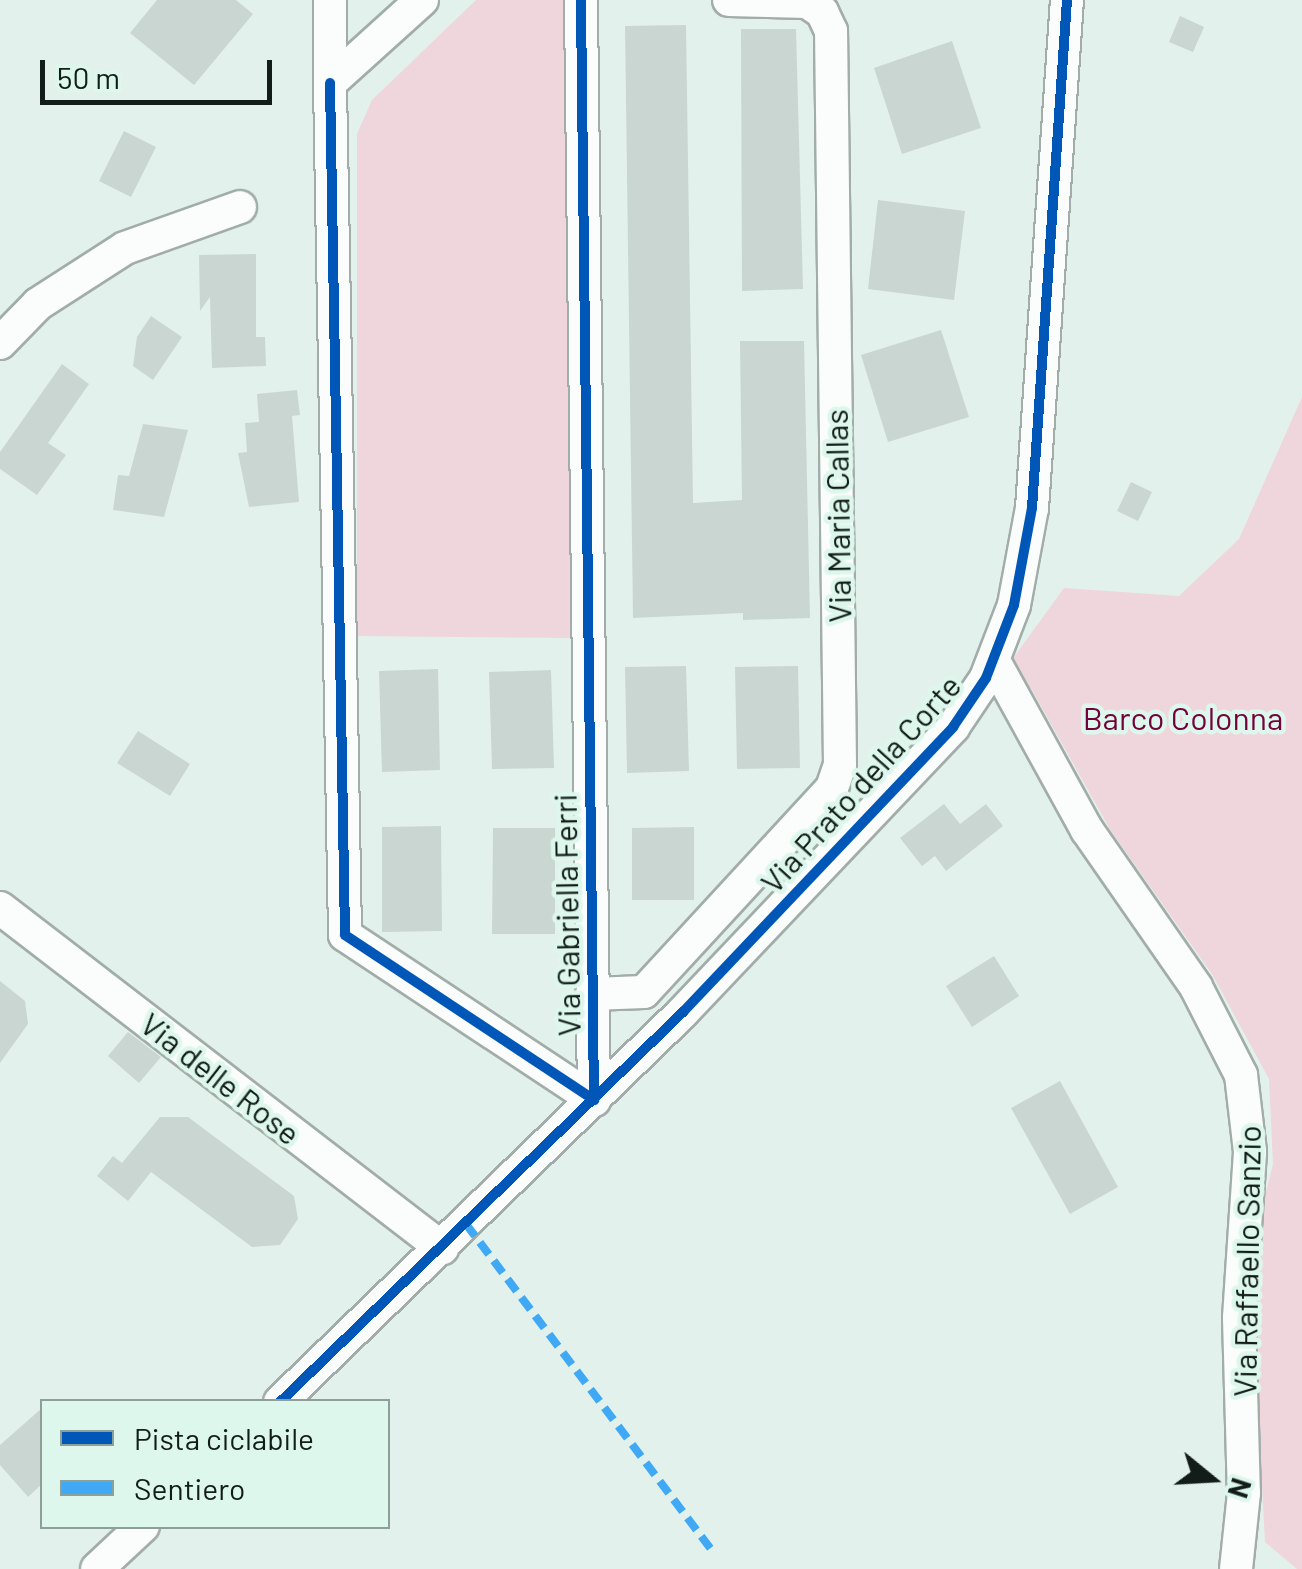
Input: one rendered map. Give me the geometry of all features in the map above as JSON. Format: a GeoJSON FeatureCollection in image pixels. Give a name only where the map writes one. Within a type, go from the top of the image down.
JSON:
{"type":"FeatureCollection","features":[{"type":"Feature","properties":{"kind":"street"},"geometry":{"type":"LineString","coordinates":[[330,0],[330,83]]}},
{"type":"Feature","properties":{"kind":"street"},"geometry":{"type":"LineString","coordinates":[[330,83],[422,0]]}},
{"type":"Feature","properties":{"kind":"street","name":"Via Gabriella Ferri"},"geometry":{"type":"LineString","coordinates":[[582,0],[594,1100]]}},
{"type":"Feature","properties":{"kind":"street","name":"Via Maria Callas"},"geometry":{"type":"LineString","coordinates":[[592,994],[644,992],[832,788],[840,765],[832,31],[822,12],[807,2],[729,0]]}},
{"type":"Feature","properties":{"kind":"street","name":"Via Prato della Corte"},"geometry":{"type":"LineString","coordinates":[[283,1399],[594,1100],[953,727],[994,661],[1020,582],[1032,508],[1066,0]]}},
{"type":"Feature","properties":{"kind":"street","name":"Via Gabriella Ferri"},"geometry":{"type":"LineString","coordinates":[[330,83],[345,935],[594,1100]]}},
{"type":"Feature","properties":{"kind":"street"},"geometry":{"type":"LineString","coordinates":[[0,343],[38,304],[125,248],[240,206]]}},
{"type":"Feature","properties":{"kind":"street","name":"Via Raffaello Sanzio"},"geometry":{"type":"LineString","coordinates":[[994,661],[1087,830],[1196,987],[1240,1076],[1250,1152],[1240,1318],[1244,1493],[1236,1569]]}},
{"type":"Feature","properties":{"kind":"street","name":"Via delle Rose"},"geometry":{"type":"LineString","coordinates":[[0,908],[442,1248]]}},
{"type":"Feature","properties":{"kind":"street"},"geometry":{"type":"LineString","coordinates":[[98,1569],[140,1529]]}},
{"type":"Feature","properties":{"kind":"green space"},"geometry":{"type":"Polygon","coordinates":[[[476,0],[567,0],[574,638],[357,636],[357,134],[372,100],[476,0]]]}},
{"type":"Feature","properties":{"kind":"green space","name":"Barco Colonna"},"geometry":{"type":"Polygon","coordinates":[[[1302,397],[1302,1569],[1297,1569],[1265,1542],[1250,1256],[1273,1164],[1269,1079],[1212,974],[1111,831],[1032,690],[1009,664],[1064,588],[1179,596],[1239,539],[1302,397]]]}},
{"type":"Feature","properties":{"kind":"building"},"geometry":{"type":"Polygon","coordinates":[[[157,0],[236,0],[253,14],[194,85],[130,33],[157,0]]]}},
{"type":"Feature","properties":{"kind":"building"},"geometry":{"type":"Polygon","coordinates":[[[1180,16],[1204,27],[1193,52],[1169,42],[1180,16]]]}},
{"type":"Feature","properties":{"kind":"building"},"geometry":{"type":"Polygon","coordinates":[[[686,25],[693,503],[742,500],[740,341],[804,341],[810,618],[743,620],[743,613],[633,618],[625,26],[686,25]]]}},
{"type":"Feature","properties":{"kind":"building"},"geometry":{"type":"Polygon","coordinates":[[[741,29],[796,29],[803,289],[742,291],[741,29]]]}},
{"type":"Feature","properties":{"kind":"building"},"geometry":{"type":"Polygon","coordinates":[[[952,41],[981,128],[902,154],[874,68],[952,41]]]}},
{"type":"Feature","properties":{"kind":"building"},"geometry":{"type":"Polygon","coordinates":[[[124,131],[156,147],[131,197],[99,181],[124,131]]]}},
{"type":"Feature","properties":{"kind":"building"},"geometry":{"type":"Polygon","coordinates":[[[878,200],[965,211],[954,300],[868,289],[878,200]]]}},
{"type":"Feature","properties":{"kind":"building"},"geometry":{"type":"Polygon","coordinates":[[[256,254],[256,337],[265,337],[266,366],[212,368],[210,297],[200,311],[199,255],[256,254]]]}},
{"type":"Feature","properties":{"kind":"building"},"geometry":{"type":"Polygon","coordinates":[[[151,316],[182,337],[153,380],[133,366],[137,337],[151,316]]]}},
{"type":"Feature","properties":{"kind":"building"},"geometry":{"type":"Polygon","coordinates":[[[941,330],[969,417],[888,442],[861,355],[941,330]]]}},
{"type":"Feature","properties":{"kind":"building"},"geometry":{"type":"Polygon","coordinates":[[[62,364],[89,384],[48,443],[66,455],[37,495],[0,469],[0,452],[62,364]]]}},
{"type":"Feature","properties":{"kind":"building"},"geometry":{"type":"Polygon","coordinates":[[[297,390],[300,415],[292,416],[299,502],[249,507],[238,453],[247,452],[245,423],[259,422],[257,394],[297,390]]]}},
{"type":"Feature","properties":{"kind":"building"},"geometry":{"type":"Polygon","coordinates":[[[143,424],[188,430],[164,517],[113,510],[118,475],[129,476],[143,424]]]}},
{"type":"Feature","properties":{"kind":"building"},"geometry":{"type":"Polygon","coordinates":[[[1131,482],[1152,492],[1138,521],[1117,511],[1131,482]]]}},
{"type":"Feature","properties":{"kind":"building"},"geometry":{"type":"Polygon","coordinates":[[[686,666],[689,771],[627,773],[625,667],[686,666]]]}},
{"type":"Feature","properties":{"kind":"building"},"geometry":{"type":"Polygon","coordinates":[[[798,666],[800,768],[737,769],[735,667],[798,666]]]}},
{"type":"Feature","properties":{"kind":"building"},"geometry":{"type":"Polygon","coordinates":[[[438,669],[440,770],[382,772],[379,671],[438,669]]]}},
{"type":"Feature","properties":{"kind":"building"},"geometry":{"type":"Polygon","coordinates":[[[551,670],[554,768],[492,769],[489,672],[551,670]]]}},
{"type":"Feature","properties":{"kind":"building"},"geometry":{"type":"Polygon","coordinates":[[[138,731],[190,764],[170,796],[117,763],[138,731]]]}},
{"type":"Feature","properties":{"kind":"building"},"geometry":{"type":"Polygon","coordinates":[[[944,804],[960,824],[986,804],[1003,826],[946,871],[935,856],[922,866],[900,838],[944,804]]]}},
{"type":"Feature","properties":{"kind":"building"},"geometry":{"type":"Polygon","coordinates":[[[441,826],[442,931],[382,932],[382,827],[441,826]]]}},
{"type":"Feature","properties":{"kind":"building"},"geometry":{"type":"Polygon","coordinates":[[[694,827],[694,900],[632,900],[632,828],[694,827]]]}},
{"type":"Feature","properties":{"kind":"building"},"geometry":{"type":"Polygon","coordinates":[[[493,828],[555,828],[555,934],[492,934],[493,828]]]}},
{"type":"Feature","properties":{"kind":"building"},"geometry":{"type":"Polygon","coordinates":[[[994,956],[1019,996],[972,1027],[946,986],[994,956]]]}},
{"type":"Feature","properties":{"kind":"building"},"geometry":{"type":"Polygon","coordinates":[[[0,981],[25,1001],[28,1024],[0,1063],[0,981]]]}},
{"type":"Feature","properties":{"kind":"building"},"geometry":{"type":"Polygon","coordinates":[[[128,1032],[161,1057],[139,1083],[108,1056],[128,1032]]]}},
{"type":"Feature","properties":{"kind":"building"},"geometry":{"type":"Polygon","coordinates":[[[1060,1081],[1118,1187],[1070,1214],[1011,1108],[1060,1081]]]}},
{"type":"Feature","properties":{"kind":"building"},"geometry":{"type":"Polygon","coordinates":[[[160,1117],[188,1117],[294,1196],[298,1219],[280,1245],[252,1247],[151,1172],[128,1201],[97,1176],[113,1156],[122,1163],[160,1117]]]}},
{"type":"Feature","properties":{"kind":"building"},"geometry":{"type":"Polygon","coordinates":[[[40,1410],[40,1486],[28,1497],[0,1465],[0,1445],[40,1410]]]}},
{"type":"Feature","properties":{"kind":"marked path"},"geometry":{"type":"LineString","coordinates":[[466,1224],[714,1553]]}},
{"type":"Feature","properties":{"kind":"cycle path"},"geometry":{"type":"LineString","coordinates":[[330,83],[345,935],[594,1100],[581,0]]}},
{"type":"Feature","properties":{"kind":"cycle path"},"geometry":{"type":"LineString","coordinates":[[283,1399],[683,1012],[953,727],[986,678],[1014,605],[1032,508],[1067,0]]}}]}
